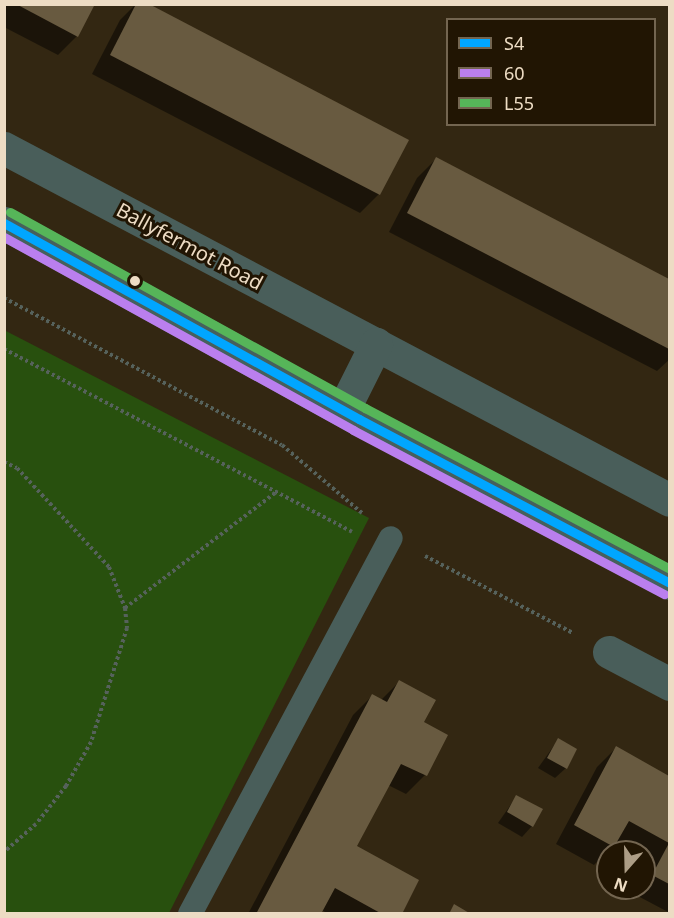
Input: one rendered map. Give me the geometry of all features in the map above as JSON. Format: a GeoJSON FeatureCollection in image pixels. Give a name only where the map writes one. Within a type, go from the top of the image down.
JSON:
{"type":"FeatureCollection","features":[{"type":"Feature","properties":{"kind":"main road"},"geometry":{"type":"LineString","coordinates":[[4,223],[343,410],[669,584]]}},
{"type":"Feature","properties":{"kind":"street","name":"Ballyfermot Road"},"geometry":{"type":"LineString","coordinates":[[4,148],[669,500]]}},
{"type":"Feature","properties":{"kind":"street"},"geometry":{"type":"LineString","coordinates":[[343,410],[376,344]]}},
{"type":"Feature","properties":{"kind":"street"},"geometry":{"type":"LineString","coordinates":[[609,652],[669,684]]}},
{"type":"Feature","properties":{"kind":"lane"},"geometry":{"type":"LineString","coordinates":[[190,914],[391,538]]}},
{"type":"Feature","properties":{"kind":"path"},"geometry":{"type":"LineString","coordinates":[[4,298],[282,445],[391,538],[609,652]]}},
{"type":"Feature","properties":{"kind":"path"},"geometry":{"type":"LineString","coordinates":[[4,349],[359,536],[391,538]]}},
{"type":"Feature","properties":{"kind":"path"},"geometry":{"type":"LineString","coordinates":[[4,462],[17,468],[109,567],[125,608],[127,628],[120,657],[91,742],[66,786],[36,824],[4,852]]}},
{"type":"Feature","properties":{"kind":"path"},"geometry":{"type":"LineString","coordinates":[[125,608],[276,492]]}},
{"type":"Feature","properties":{"kind":"green space"},"geometry":{"type":"Polygon","coordinates":[[[4,330],[369,518],[169,913],[5,913],[4,330]]]}},
{"type":"Feature","properties":{"kind":"building"},"geometry":{"type":"Polygon","coordinates":[[[16,4],[95,4],[78,37],[16,4]]]}},
{"type":"Feature","properties":{"kind":"building"},"geometry":{"type":"Polygon","coordinates":[[[136,4],[149,4],[409,140],[380,195],[110,55],[136,4]]]}},
{"type":"Feature","properties":{"kind":"building"},"geometry":{"type":"Polygon","coordinates":[[[436,157],[669,279],[669,349],[407,213],[436,157]]]}},
{"type":"Feature","properties":{"kind":"building"},"geometry":{"type":"Polygon","coordinates":[[[399,680],[436,700],[424,722],[448,735],[427,776],[401,764],[357,846],[419,880],[402,914],[382,914],[335,888],[321,914],[256,914],[372,694],[387,702],[399,680]]]}},
{"type":"Feature","properties":{"kind":"building"},"geometry":{"type":"Polygon","coordinates":[[[558,738],[577,749],[567,769],[547,758],[558,738]]]}},
{"type":"Feature","properties":{"kind":"building"},"geometry":{"type":"Polygon","coordinates":[[[616,746],[669,776],[669,843],[629,821],[618,840],[601,840],[574,825],[616,746]]]}},
{"type":"Feature","properties":{"kind":"building"},"geometry":{"type":"Polygon","coordinates":[[[516,795],[543,809],[533,827],[507,812],[516,795]]]}},
{"type":"Feature","properties":{"kind":"building"},"geometry":{"type":"Polygon","coordinates":[[[669,843],[669,884],[656,877],[656,867],[669,843]]]}},
{"type":"Feature","properties":{"kind":"building"},"geometry":{"type":"Polygon","coordinates":[[[454,904],[471,914],[449,914],[454,904]]]}},
{"type":"Feature","properties":{"kind":"transit line","name":"L55"},"geometry":{"type":"LineString","coordinates":[[10,212],[365,408],[670,569]]}},
{"type":"Feature","properties":{"kind":"transit line","name":"S4"},"geometry":{"type":"LineString","coordinates":[[4,223],[359,419],[670,583]]}},
{"type":"Feature","properties":{"kind":"transit line","name":"60"},"geometry":{"type":"LineString","coordinates":[[4,237],[353,430],[664,594]]}}]}
